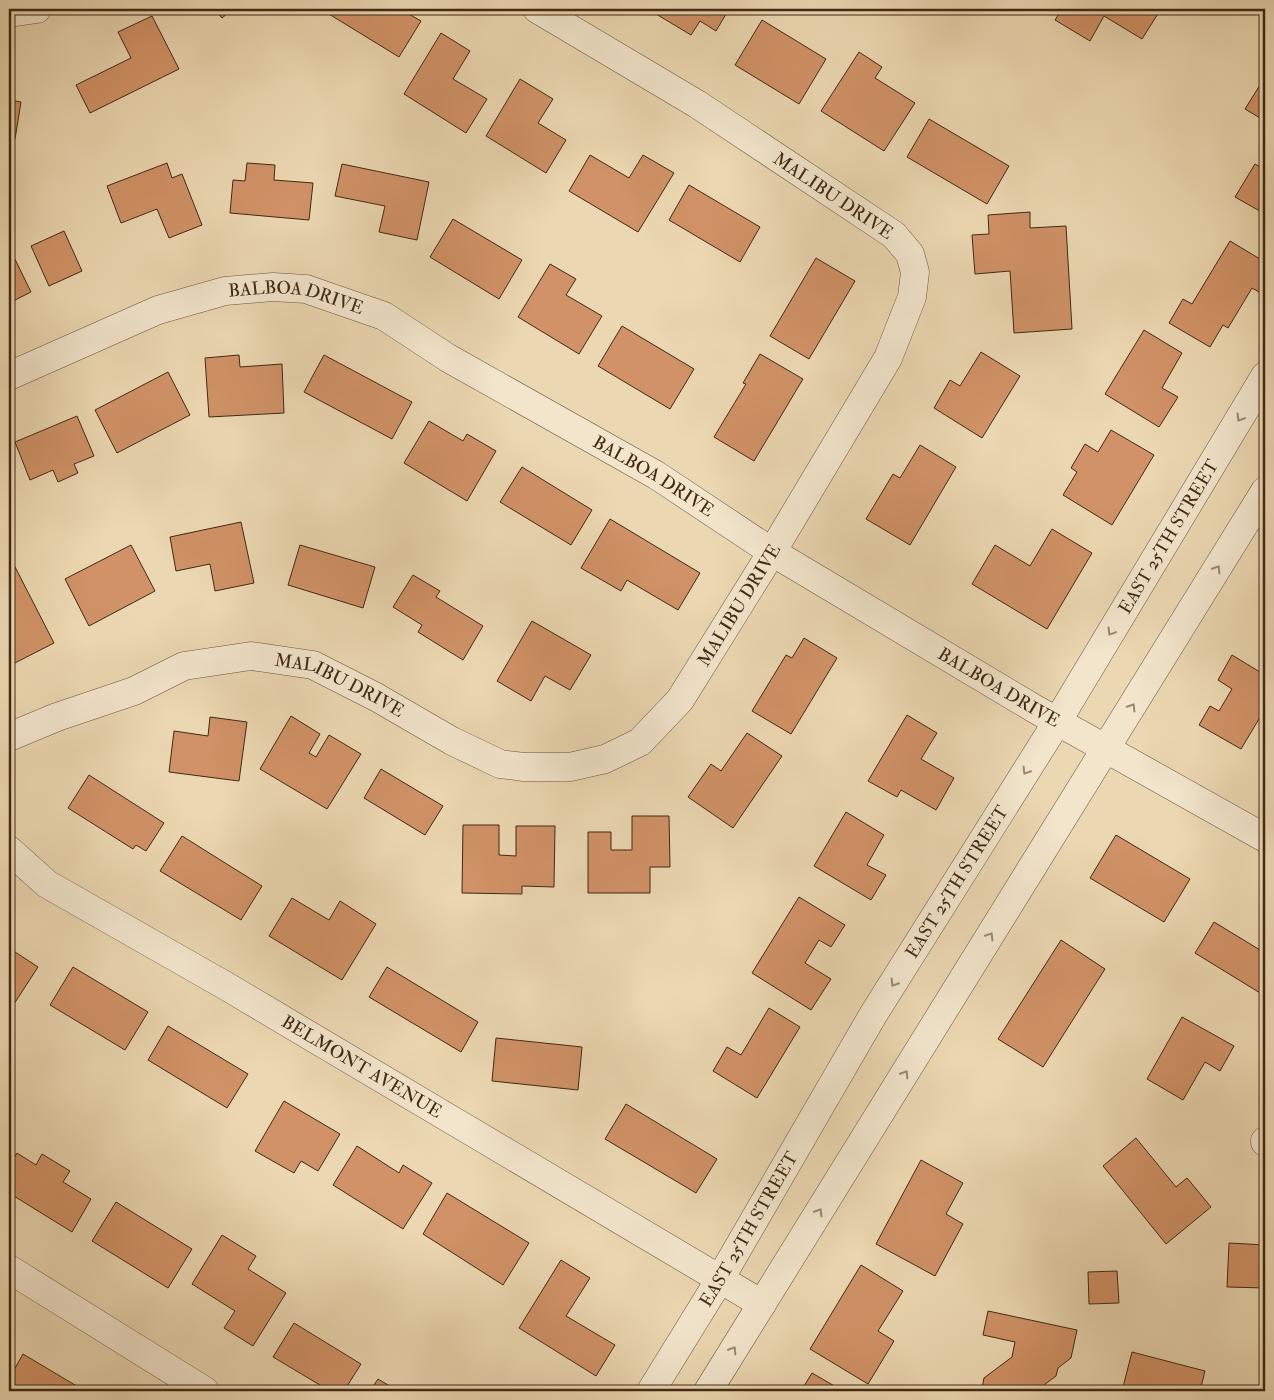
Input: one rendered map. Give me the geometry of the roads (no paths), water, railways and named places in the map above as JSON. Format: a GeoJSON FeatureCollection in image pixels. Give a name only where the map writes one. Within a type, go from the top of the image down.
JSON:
{"type":"FeatureCollection","features":[{"type":"Feature","properties":{"kind":"street"},"geometry":{"type":"LineString","coordinates":[[9,14],[37,9]]}},
{"type":"Feature","properties":{"kind":"street","name":"MALIBU DRIVE"},"geometry":{"type":"LineString","coordinates":[[9,737],[57,717],[134,691],[184,666],[251,656],[312,665],[376,696],[452,741],[500,764],[524,767],[570,766],[605,759],[640,742],[680,700],[772,552],[888,358],[912,297],[915,272],[910,254],[894,235],[705,109],[536,9]]}},
{"type":"Feature","properties":{"kind":"street","name":"BALBOA DRIVE"},"geometry":{"type":"LineString","coordinates":[[9,376],[158,310],[225,291],[273,287],[306,289],[384,316],[448,358],[656,475],[772,552],[1057,722],[1265,838]]}},
{"type":"Feature","properties":{"kind":"street","name":"EAST 25TH STREET"},"geometry":{"type":"LineString","coordinates":[[651,1391],[720,1279],[873,1015],[1057,722],[1265,376]]}},
{"type":"Feature","properties":{"kind":"street"},"geometry":{"type":"LineString","coordinates":[[708,1391],[1265,491]]}},
{"type":"Feature","properties":{"kind":"street","name":"BELMONT AVENUE"},"geometry":{"type":"LineString","coordinates":[[9,850],[47,884],[226,986],[762,1304]]}},
{"type":"Feature","properties":{"kind":"street"},"geometry":{"type":"LineString","coordinates":[[9,1269],[206,1391]]}}]}
